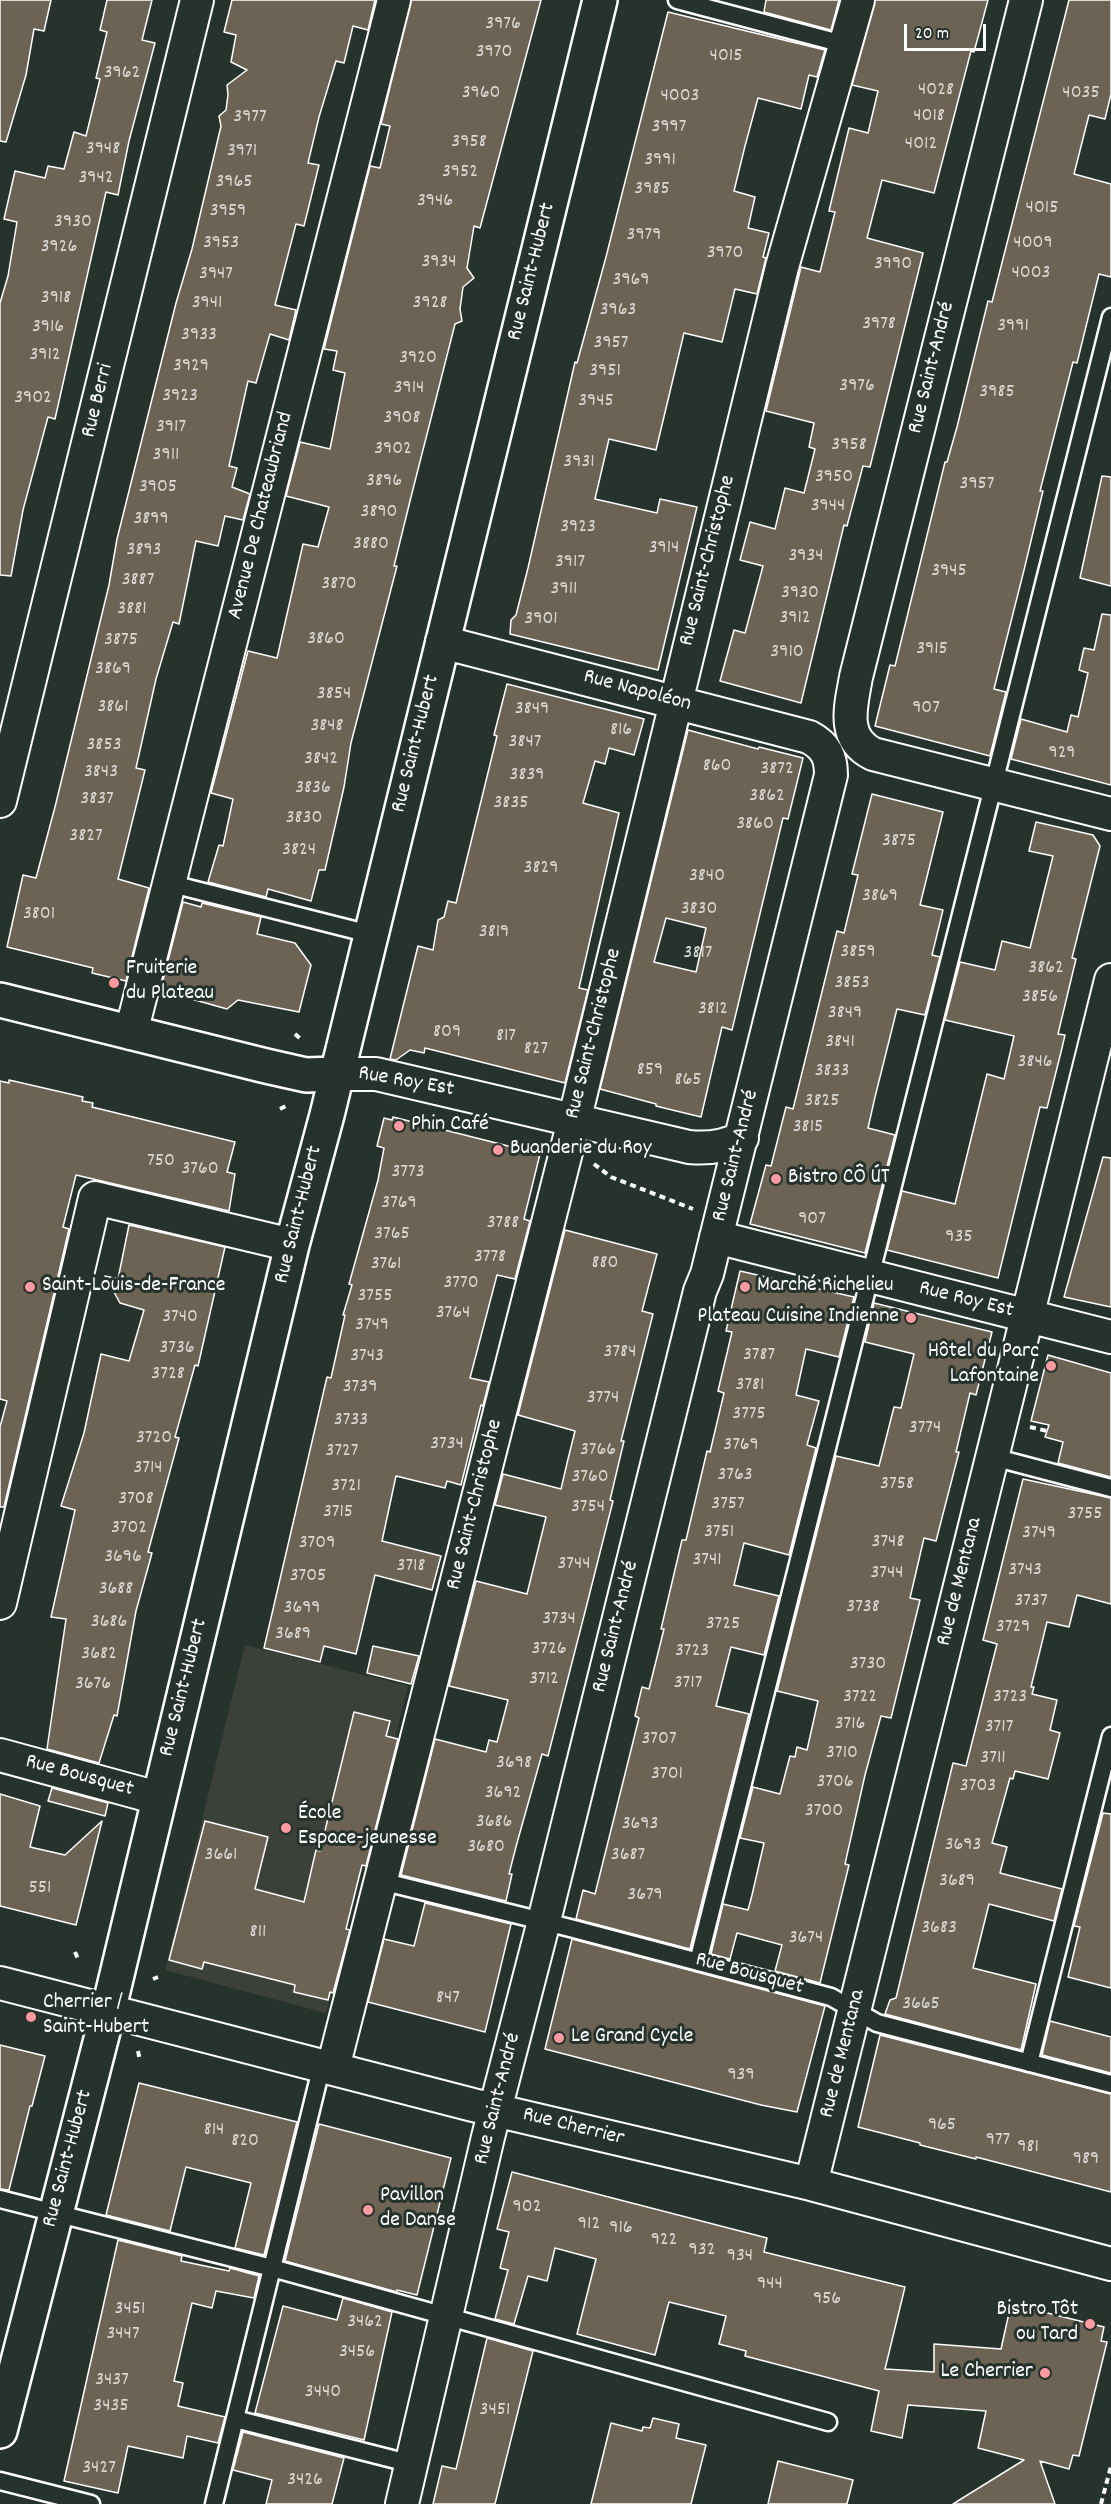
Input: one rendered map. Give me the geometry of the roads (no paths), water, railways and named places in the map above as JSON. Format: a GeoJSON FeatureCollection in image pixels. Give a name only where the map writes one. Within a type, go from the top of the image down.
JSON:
{"type":"FeatureCollection","features":[{"type":"Feature","properties":{"kind":"street","name":"Rue Berri"},"geometry":{"type":"LineString","coordinates":[[0,801],[197,0]]}},
{"type":"Feature","properties":{"kind":"street","name":"Avenue De Chateaubriand"},"geometry":{"type":"LineString","coordinates":[[131,1033],[394,0]]}},
{"type":"Feature","properties":{"kind":"street","name":"Rue Saint-Hubert"},"geometry":{"type":"LineString","coordinates":[[0,2431],[108,2012],[292,1245],[600,0]]}},
{"type":"Feature","properties":{"kind":"street","name":"Rue Saint-Christophe"},"geometry":{"type":"LineString","coordinates":[[328,2067],[381,1881],[574,1119],[782,267],[858,0]]}},
{"type":"Feature","properties":{"kind":"street","name":"Rue Saint-André"},"geometry":{"type":"LineString","coordinates":[[402,2504],[495,2109],[544,1921],[700,1291],[707,1274],[742,1138],[831,775],[852,700],[855,676],[1026,0]]}},
{"type":"Feature","properties":{"kind":"street","name":"Rue Napoléon"},"geometry":{"type":"LineString","coordinates":[[442,642],[1111,814]]}},
{"type":"Feature","properties":{"kind":"street","name":"Rue de Mentana"},"geometry":{"type":"LineString","coordinates":[[811,2184],[1111,980]]}},
{"type":"Feature","properties":{"kind":"street","name":"Rue Roy Est"},"geometry":{"type":"LineString","coordinates":[[0,1000],[306,1075],[376,1074],[695,1148],[720,1146],[742,1138]]}},
{"type":"Feature","properties":{"kind":"street"},"geometry":{"type":"LineString","coordinates":[[0,1603],[95,1198],[292,1245]]}},
{"type":"Feature","properties":{"kind":"street","name":"Rue Roy Est"},"geometry":{"type":"LineString","coordinates":[[716,1237],[1111,1337]]}},
{"type":"Feature","properties":{"kind":"street","name":"Rue Bousquet"},"geometry":{"type":"LineString","coordinates":[[0,1755],[158,1798]]}},
{"type":"Feature","properties":{"kind":"street","name":"Rue Cherrier"},"geometry":{"type":"LineString","coordinates":[[0,1983],[495,2109],[811,2184],[1111,2264]]}},
{"type":"Feature","properties":{"kind":"lane"},"geometry":{"type":"LineString","coordinates":[[677,0],[847,45]]}},
{"type":"Feature","properties":{"kind":"lane"},"geometry":{"type":"LineString","coordinates":[[698,1962],[1111,317]]}},
{"type":"Feature","properties":{"kind":"lane"},"geometry":{"type":"LineString","coordinates":[[168,883],[370,934]]}},
{"type":"Feature","properties":{"kind":"lane"},"geometry":{"type":"LineString","coordinates":[[993,1457],[1111,1488]]}},
{"type":"Feature","properties":{"kind":"lane"},"geometry":{"type":"LineString","coordinates":[[1029,2063],[1111,1736]]}},
{"type":"Feature","properties":{"kind":"lane","name":"Rue Bousquet"},"geometry":{"type":"LineString","coordinates":[[381,1881],[544,1921],[831,1997],[877,2023],[1111,2084]]}},
{"type":"Feature","properties":{"kind":"lane"},"geometry":{"type":"LineString","coordinates":[[214,2504],[272,2268],[328,2067]]}},
{"type":"Feature","properties":{"kind":"lane"},"geometry":{"type":"LineString","coordinates":[[0,2199],[272,2268],[828,2421]]}},
{"type":"Feature","properties":{"kind":"lane"},"geometry":{"type":"LineString","coordinates":[[235,2419],[412,2464]]}},
{"type":"Feature","properties":{"kind":"lane"},"geometry":{"type":"LineString","coordinates":[[0,2481],[91,2504]]}},
{"type":"Feature","properties":{"kind":"place","name":"Fruiterie du Plateau"},"geometry":{"type":"Point","coordinates":[114,983]}},
{"type":"Feature","properties":{"kind":"place","name":"Phin Café"},"geometry":{"type":"Point","coordinates":[399,1126]}},
{"type":"Feature","properties":{"kind":"place","name":"Buanderie du Roy"},"geometry":{"type":"Point","coordinates":[498,1150]}},
{"type":"Feature","properties":{"kind":"place","name":"Bistro CÔ ÚT"},"geometry":{"type":"Point","coordinates":[776,1179]}},
{"type":"Feature","properties":{"kind":"place","name":"Saint-Louis-de-France"},"geometry":{"type":"Point","coordinates":[30,1287]}},
{"type":"Feature","properties":{"kind":"place","name":"Marché Richelieu"},"geometry":{"type":"Point","coordinates":[745,1287]}},
{"type":"Feature","properties":{"kind":"place","name":"Plateau Cuisine Indienne"},"geometry":{"type":"Point","coordinates":[911,1318]}},
{"type":"Feature","properties":{"kind":"place","name":"Hôtel du Parc Lafontaine"},"geometry":{"type":"Point","coordinates":[1051,1366]}},
{"type":"Feature","properties":{"kind":"place","name":"École Espace-jeunesse"},"geometry":{"type":"Point","coordinates":[286,1828]}},
{"type":"Feature","properties":{"kind":"place","name":"Cherrier / Saint-Hubert"},"geometry":{"type":"Point","coordinates":[31,2017]}},
{"type":"Feature","properties":{"kind":"place","name":"Le Grand Cycle"},"geometry":{"type":"Point","coordinates":[559,2038]}},
{"type":"Feature","properties":{"kind":"place","name":"Pavillon de Danse"},"geometry":{"type":"Point","coordinates":[368,2210]}},
{"type":"Feature","properties":{"kind":"place","name":"Bistro Tôt ou Tard"},"geometry":{"type":"Point","coordinates":[1090,2324]}},
{"type":"Feature","properties":{"kind":"place","name":"Le Cherrier"},"geometry":{"type":"Point","coordinates":[1045,2373]}}]}
